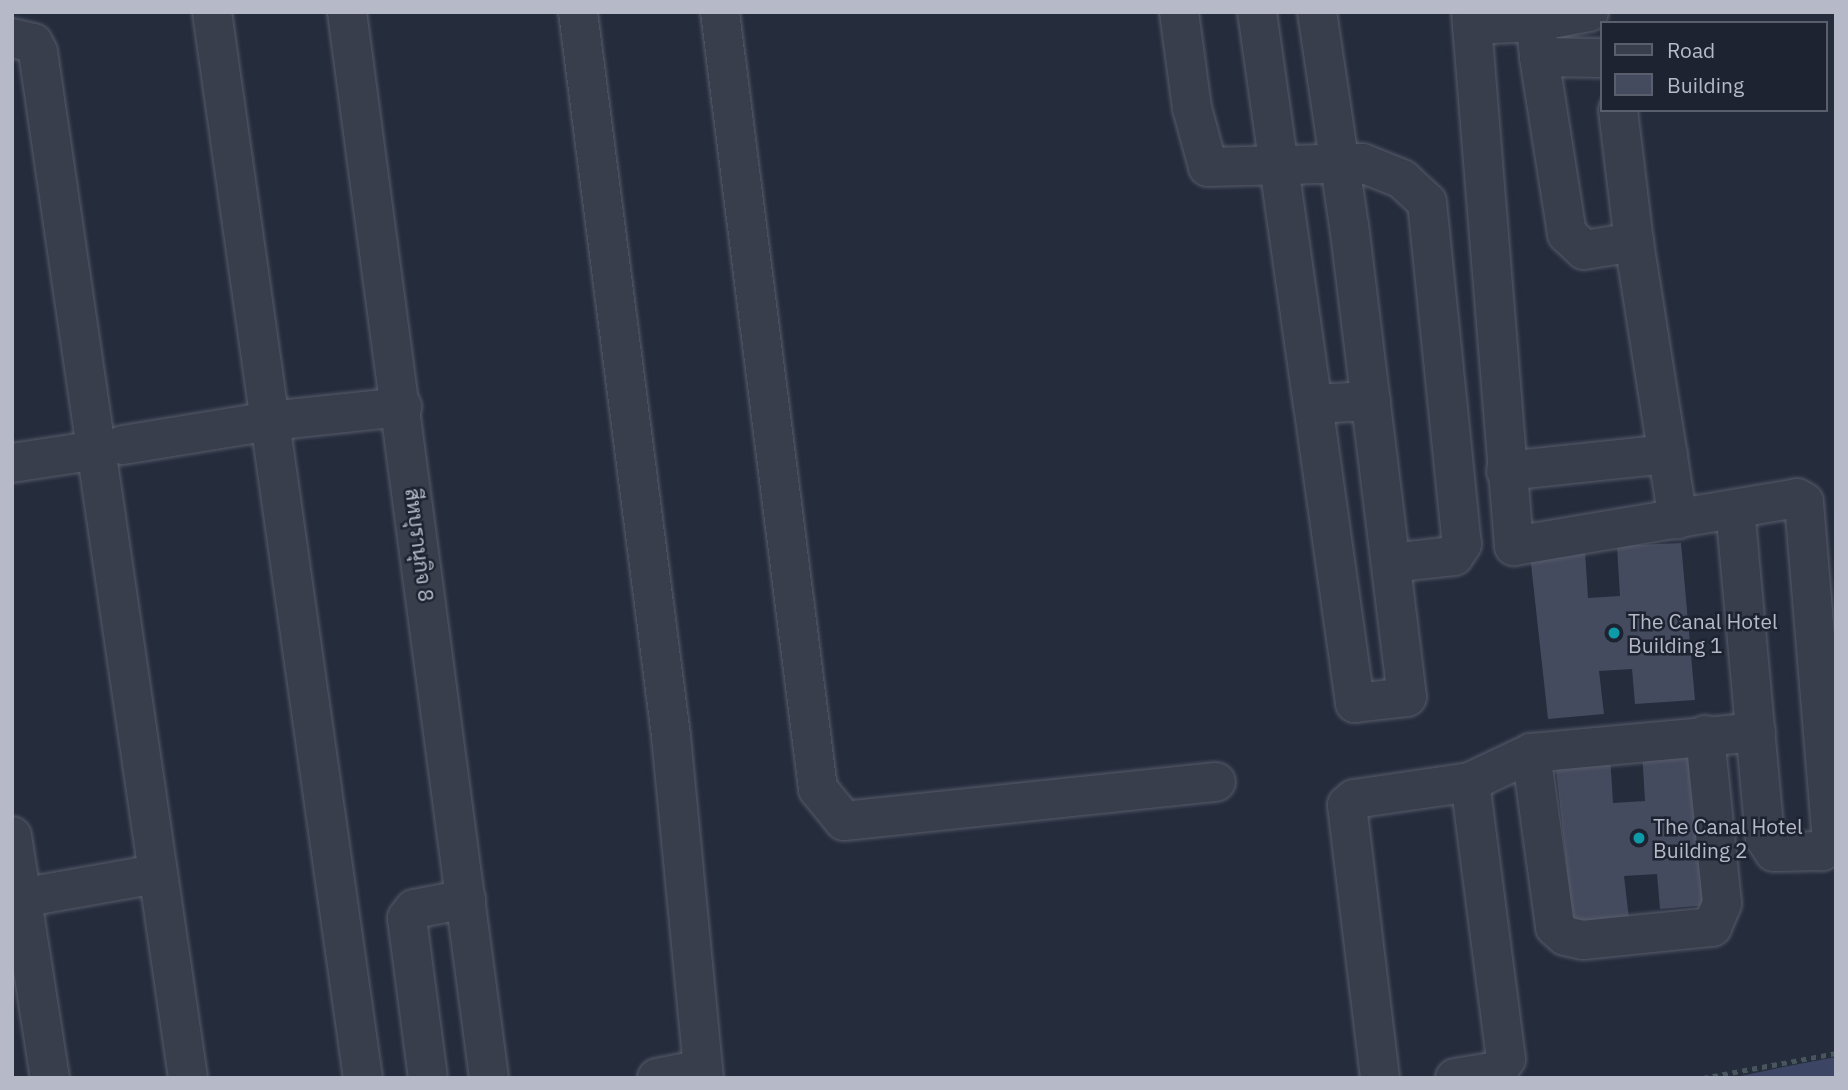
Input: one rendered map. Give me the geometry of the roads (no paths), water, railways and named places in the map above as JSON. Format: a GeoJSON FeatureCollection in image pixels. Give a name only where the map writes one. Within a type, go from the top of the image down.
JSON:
{"type":"FeatureCollection","features":[{"type":"Feature","properties":{"kind":"street"},"geometry":{"type":"LineString","coordinates":[[212,12],[363,1078]]}},
{"type":"Feature","properties":{"kind":"street","name":"สีหบุรานุกิจ 8"},"geometry":{"type":"LineString","coordinates":[[346,12],[402,407],[489,1078]]}},
{"type":"Feature","properties":{"kind":"street"},"geometry":{"type":"LineString","coordinates":[[578,12],[665,682],[703,1073],[657,1078]]}},
{"type":"Feature","properties":{"kind":"street"},"geometry":{"type":"LineString","coordinates":[[720,12],[818,789],[844,821],[1216,782]]}},
{"type":"Feature","properties":{"kind":"street"},"geometry":{"type":"LineString","coordinates":[[1179,12],[1203,162],[1215,169],[1338,160],[1362,163],[1402,179],[1427,202],[1462,544],[1454,556],[1391,563]]}},
{"type":"Feature","properties":{"kind":"street"},"geometry":{"type":"LineString","coordinates":[[1257,12],[1355,703],[1407,697],[1371,401],[1317,12]]}},
{"type":"Feature","properties":{"kind":"street"},"geometry":{"type":"LineString","coordinates":[[1536,30],[1589,12]]}},
{"type":"Feature","properties":{"kind":"street"},"geometry":{"type":"LineString","coordinates":[[1600,58],[1536,30],[1471,19],[1514,546],[1797,498],[1808,510],[1832,839],[1822,851],[1785,855],[1768,848],[1735,509]]}},
{"type":"Feature","properties":{"kind":"street"},"geometry":{"type":"LineString","coordinates":[[1536,30],[1567,234],[1584,250],[1634,242]]}},
{"type":"Feature","properties":{"kind":"street"},"geometry":{"type":"LineString","coordinates":[[12,38],[33,43],[38,52],[110,447],[156,874],[188,1078]]}},
{"type":"Feature","properties":{"kind":"street"},"geometry":{"type":"LineString","coordinates":[[1618,112],[1634,242],[1678,520]]}},
{"type":"Feature","properties":{"kind":"street"},"geometry":{"type":"LineString","coordinates":[[1313,404],[1371,401]]}},
{"type":"Feature","properties":{"kind":"street"},"geometry":{"type":"LineString","coordinates":[[12,463],[270,421],[402,407]]}},
{"type":"Feature","properties":{"kind":"street"},"geometry":{"type":"LineString","coordinates":[[1506,471],[1668,454]]}},
{"type":"Feature","properties":{"kind":"street"},"geometry":{"type":"LineString","coordinates":[[1380,1078],[1347,804],[1354,799],[1470,782],[1531,753],[1756,732]]}},
{"type":"Feature","properties":{"kind":"street"},"geometry":{"type":"LineString","coordinates":[[1531,753],[1556,927],[1565,936],[1583,940],[1712,927],[1723,903],[1704,735]]}},
{"type":"Feature","properties":{"kind":"street"},"geometry":{"type":"LineString","coordinates":[[1455,1078],[1497,1071],[1506,1059],[1470,782]]}},
{"type":"Feature","properties":{"kind":"street"},"geometry":{"type":"LineString","coordinates":[[12,836],[50,1078]]}},
{"type":"Feature","properties":{"kind":"street"},"geometry":{"type":"LineString","coordinates":[[21,898],[156,874]]}},
{"type":"Feature","properties":{"kind":"street"},"geometry":{"type":"LineString","coordinates":[[428,1078],[407,918],[414,909],[466,899]]}},
{"type":"Feature","properties":{"kind":"water"},"geometry":{"type":"Polygon","coordinates":[[[1836,1057],[1836,1078],[1731,1078],[1783,1067],[1836,1057]]]}},
{"type":"Feature","properties":{"kind":"place","name":"The Canal Hotel Building 1"},"geometry":{"type":"Point","coordinates":[1614,633]}},
{"type":"Feature","properties":{"kind":"place","name":"The Canal Hotel Building 2"},"geometry":{"type":"Point","coordinates":[1639,838]}}]}
